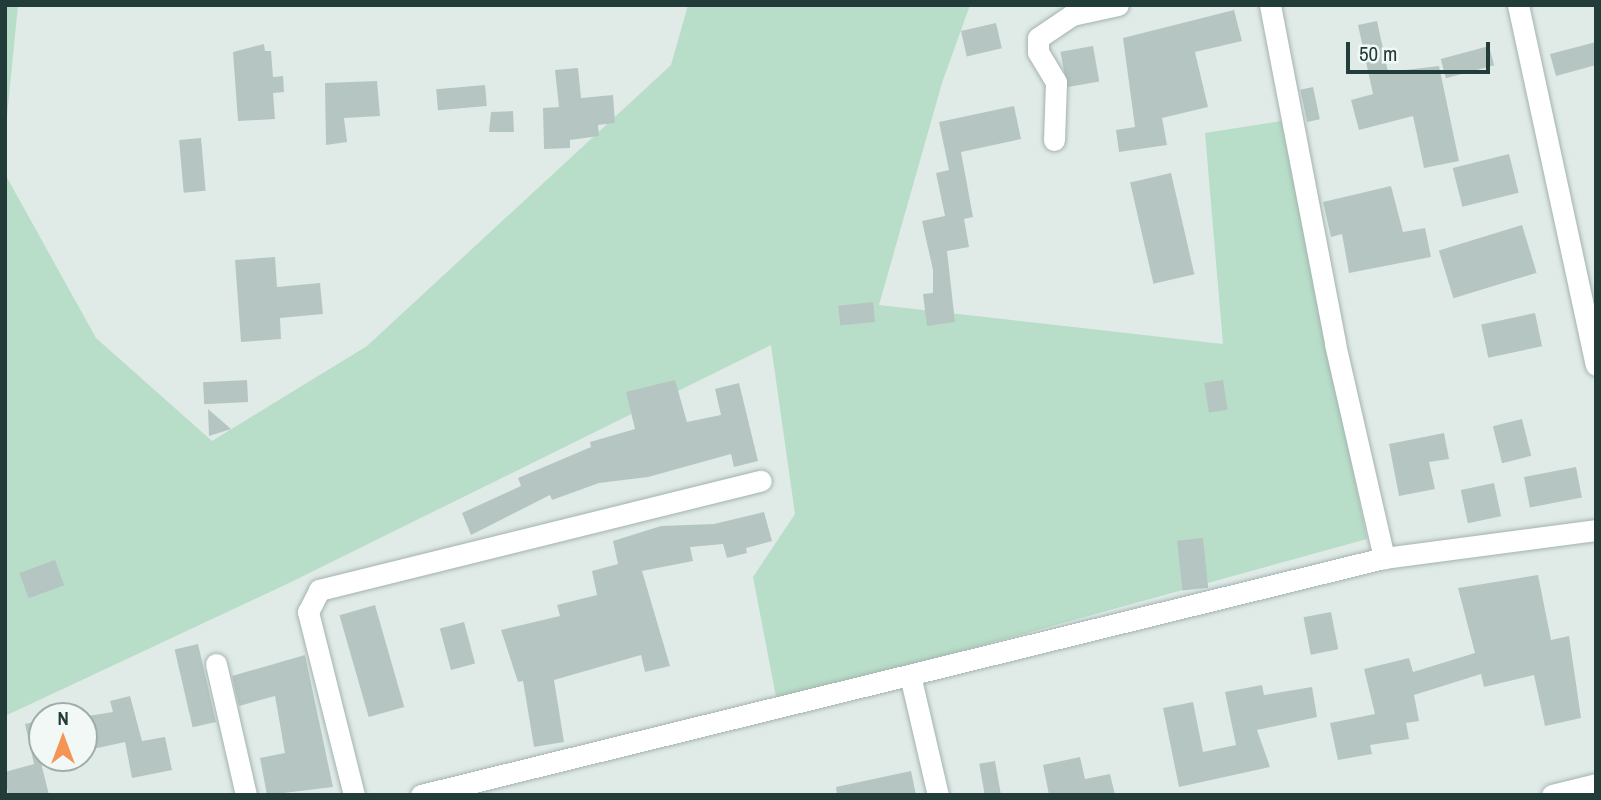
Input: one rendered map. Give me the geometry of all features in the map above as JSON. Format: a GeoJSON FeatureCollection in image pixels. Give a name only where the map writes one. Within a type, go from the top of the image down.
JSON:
{"type":"FeatureCollection","features":[{"type":"Feature","properties":{"kind":"street"},"geometry":{"type":"LineString","coordinates":[[1055,140],[1056,82],[1038,52],[1038,38],[1072,15],[1118,5]]}},
{"type":"Feature","properties":{"kind":"street"},"geometry":{"type":"LineString","coordinates":[[1270,5],[1335,344],[1384,558]]}},
{"type":"Feature","properties":{"kind":"street"},"geometry":{"type":"LineString","coordinates":[[1517,5],[1596,365]]}},
{"type":"Feature","properties":{"kind":"street"},"geometry":{"type":"LineString","coordinates":[[354,795],[308,612],[319,590],[761,481]]}},
{"type":"Feature","properties":{"kind":"street"},"geometry":{"type":"LineString","coordinates":[[421,795],[1384,558],[1596,530]]}},
{"type":"Feature","properties":{"kind":"street"},"geometry":{"type":"LineString","coordinates":[[216,664],[246,795]]}},
{"type":"Feature","properties":{"kind":"street"},"geometry":{"type":"LineString","coordinates":[[910,676],[938,795]]}},
{"type":"Feature","properties":{"kind":"street"},"geometry":{"type":"LineString","coordinates":[[1552,795],[1596,785]]}},
{"type":"Feature","properties":{"kind":"green space"},"geometry":{"type":"Polygon","coordinates":[[[5,5],[18,5],[5,136],[5,5]]]}},
{"type":"Feature","properties":{"kind":"green space"},"geometry":{"type":"Polygon","coordinates":[[[688,5],[970,5],[942,83],[879,305],[1223,344],[1205,133],[1281,121],[1367,539],[777,702],[753,577],[795,514],[771,345],[285,585],[35,702],[28,702],[28,705],[5,716],[5,174],[96,338],[212,441],[367,346],[671,65],[688,5]]]}},
{"type":"Feature","properties":{"kind":"building"},"geometry":{"type":"Polygon","coordinates":[[[1234,10],[1242,41],[1195,52],[1208,107],[1162,118],[1167,145],[1119,152],[1116,130],[1135,127],[1123,38],[1234,10]]]}},
{"type":"Feature","properties":{"kind":"building"},"geometry":{"type":"Polygon","coordinates":[[[1377,21],[1388,72],[1439,66],[1459,161],[1424,168],[1413,116],[1359,130],[1351,100],[1373,94],[1358,25],[1377,21]]]}},
{"type":"Feature","properties":{"kind":"building"},"geometry":{"type":"Polygon","coordinates":[[[996,23],[1002,48],[967,56],[961,31],[996,23]]]}},
{"type":"Feature","properties":{"kind":"building"},"geometry":{"type":"Polygon","coordinates":[[[1596,42],[1596,65],[1556,76],[1550,54],[1596,42]]]}},
{"type":"Feature","properties":{"kind":"building"},"geometry":{"type":"Polygon","coordinates":[[[264,44],[265,51],[271,51],[273,77],[283,76],[284,92],[273,93],[275,119],[238,121],[233,52],[264,44]]]}},
{"type":"Feature","properties":{"kind":"building"},"geometry":{"type":"Polygon","coordinates":[[[1093,46],[1099,81],[1067,87],[1061,52],[1093,46]]]}},
{"type":"Feature","properties":{"kind":"building"},"geometry":{"type":"Polygon","coordinates":[[[1489,46],[1494,65],[1446,78],[1441,59],[1489,46]]]}},
{"type":"Feature","properties":{"kind":"building"},"geometry":{"type":"Polygon","coordinates":[[[578,68],[581,98],[613,95],[615,123],[598,125],[599,136],[570,140],[570,148],[544,149],[543,108],[559,107],[555,70],[578,68]]]}},
{"type":"Feature","properties":{"kind":"building"},"geometry":{"type":"Polygon","coordinates":[[[377,81],[380,116],[344,118],[347,142],[326,145],[325,83],[377,81]]]}},
{"type":"Feature","properties":{"kind":"building"},"geometry":{"type":"Polygon","coordinates":[[[485,85],[487,106],[438,110],[436,89],[485,85]]]}},
{"type":"Feature","properties":{"kind":"building"},"geometry":{"type":"Polygon","coordinates":[[[1313,87],[1320,119],[1307,122],[1300,90],[1313,87]]]}},
{"type":"Feature","properties":{"kind":"building"},"geometry":{"type":"Polygon","coordinates":[[[1014,106],[1021,139],[961,152],[973,217],[964,219],[969,247],[947,251],[955,322],[927,326],[923,294],[933,293],[933,270],[922,221],[945,216],[936,173],[949,170],[939,122],[1014,106]]]}},
{"type":"Feature","properties":{"kind":"building"},"geometry":{"type":"Polygon","coordinates":[[[513,111],[514,132],[489,132],[491,112],[513,111]]]}},
{"type":"Feature","properties":{"kind":"building"},"geometry":{"type":"Polygon","coordinates":[[[201,138],[206,191],[184,193],[179,140],[201,138]]]}},
{"type":"Feature","properties":{"kind":"building"},"geometry":{"type":"Polygon","coordinates":[[[1509,154],[1519,193],[1462,207],[1453,168],[1509,154]]]}},
{"type":"Feature","properties":{"kind":"building"},"geometry":{"type":"Polygon","coordinates":[[[1171,173],[1194,274],[1153,284],[1130,182],[1171,173]]]}},
{"type":"Feature","properties":{"kind":"building"},"geometry":{"type":"Polygon","coordinates":[[[1391,186],[1403,232],[1425,228],[1431,257],[1349,273],[1342,234],[1331,237],[1323,202],[1391,186]]]}},
{"type":"Feature","properties":{"kind":"building"},"geometry":{"type":"Polygon","coordinates":[[[1522,225],[1537,273],[1453,298],[1439,250],[1522,225]]]}},
{"type":"Feature","properties":{"kind":"building"},"geometry":{"type":"Polygon","coordinates":[[[275,257],[277,287],[320,283],[323,314],[280,318],[281,339],[241,342],[235,260],[275,257]]]}},
{"type":"Feature","properties":{"kind":"building"},"geometry":{"type":"Polygon","coordinates":[[[873,302],[875,322],[840,326],[838,306],[873,302]]]}},
{"type":"Feature","properties":{"kind":"building"},"geometry":{"type":"Polygon","coordinates":[[[1535,313],[1542,346],[1488,358],[1481,324],[1535,313]]]}},
{"type":"Feature","properties":{"kind":"building"},"geometry":{"type":"Polygon","coordinates":[[[247,380],[248,402],[204,404],[203,382],[247,380]]]}},
{"type":"Feature","properties":{"kind":"building"},"geometry":{"type":"Polygon","coordinates":[[[675,380],[687,422],[721,415],[715,389],[739,383],[758,461],[734,467],[731,454],[648,477],[599,483],[552,500],[550,495],[471,535],[462,513],[521,486],[518,478],[591,447],[590,442],[635,429],[626,392],[675,380]]]}},
{"type":"Feature","properties":{"kind":"building"},"geometry":{"type":"Polygon","coordinates":[[[1223,380],[1228,410],[1209,413],[1204,383],[1223,380]]]}},
{"type":"Feature","properties":{"kind":"building"},"geometry":{"type":"Polygon","coordinates":[[[208,409],[231,429],[209,436],[208,409]]]}},
{"type":"Feature","properties":{"kind":"building"},"geometry":{"type":"Polygon","coordinates":[[[1522,419],[1531,456],[1502,463],[1493,426],[1522,419]]]}},
{"type":"Feature","properties":{"kind":"building"},"geometry":{"type":"Polygon","coordinates":[[[1444,433],[1449,459],[1429,462],[1435,489],[1399,496],[1389,444],[1444,433]]]}},
{"type":"Feature","properties":{"kind":"building"},"geometry":{"type":"Polygon","coordinates":[[[1576,467],[1582,497],[1530,508],[1524,477],[1576,467]]]}},
{"type":"Feature","properties":{"kind":"building"},"geometry":{"type":"Polygon","coordinates":[[[1494,483],[1501,516],[1468,523],[1461,490],[1494,483]]]}},
{"type":"Feature","properties":{"kind":"building"},"geometry":{"type":"Polygon","coordinates":[[[764,512],[772,541],[746,548],[747,553],[727,558],[723,544],[690,547],[693,561],[642,571],[670,666],[645,672],[641,655],[554,680],[564,742],[534,747],[523,681],[518,682],[501,630],[560,616],[557,605],[597,595],[592,571],[618,564],[613,541],[661,526],[714,524],[764,512]]]}},
{"type":"Feature","properties":{"kind":"building"},"geometry":{"type":"Polygon","coordinates":[[[1203,538],[1208,588],[1182,590],[1177,541],[1203,538]]]}},
{"type":"Feature","properties":{"kind":"building"},"geometry":{"type":"Polygon","coordinates":[[[55,560],[64,585],[29,598],[19,573],[55,560]]]}},
{"type":"Feature","properties":{"kind":"building"},"geometry":{"type":"Polygon","coordinates":[[[1538,575],[1551,640],[1569,636],[1581,718],[1545,726],[1534,675],[1484,687],[1481,674],[1414,695],[1419,721],[1406,723],[1409,739],[1370,745],[1372,754],[1338,760],[1330,723],[1375,714],[1364,669],[1409,658],[1413,672],[1475,653],[1458,588],[1538,575]]]}},
{"type":"Feature","properties":{"kind":"building"},"geometry":{"type":"Polygon","coordinates":[[[375,605],[404,707],[369,717],[339,615],[375,605]]]}},
{"type":"Feature","properties":{"kind":"building"},"geometry":{"type":"Polygon","coordinates":[[[1331,612],[1338,649],[1311,655],[1304,617],[1331,612]]]}},
{"type":"Feature","properties":{"kind":"building"},"geometry":{"type":"Polygon","coordinates":[[[464,622],[475,664],[451,670],[440,628],[464,622]]]}},
{"type":"Feature","properties":{"kind":"building"},"geometry":{"type":"Polygon","coordinates":[[[198,644],[216,722],[193,727],[175,649],[198,644]]]}},
{"type":"Feature","properties":{"kind":"building"},"geometry":{"type":"Polygon","coordinates":[[[305,655],[333,787],[267,795],[260,758],[285,753],[275,696],[239,706],[232,676],[305,655]]]}},
{"type":"Feature","properties":{"kind":"building"},"geometry":{"type":"Polygon","coordinates":[[[1262,685],[1264,695],[1312,687],[1317,717],[1257,730],[1270,767],[1179,787],[1163,708],[1193,702],[1203,752],[1236,745],[1225,692],[1262,685]]]}},
{"type":"Feature","properties":{"kind":"building"},"geometry":{"type":"Polygon","coordinates":[[[130,696],[142,741],[165,737],[172,770],[132,778],[125,742],[98,748],[98,714],[113,712],[110,701],[130,696]]]}},
{"type":"Feature","properties":{"kind":"building"},"geometry":{"type":"Polygon","coordinates":[[[1080,757],[1085,779],[1110,774],[1115,795],[1049,795],[1043,765],[1080,757]]]}},
{"type":"Feature","properties":{"kind":"building"},"geometry":{"type":"Polygon","coordinates":[[[995,761],[1001,795],[985,795],[979,764],[995,761]]]}},
{"type":"Feature","properties":{"kind":"building"},"geometry":{"type":"Polygon","coordinates":[[[28,766],[28,772],[43,772],[49,795],[8,795],[5,772],[28,766]]]}},
{"type":"Feature","properties":{"kind":"building"},"geometry":{"type":"Polygon","coordinates":[[[911,771],[916,795],[837,795],[836,787],[911,771]]]}}]}
